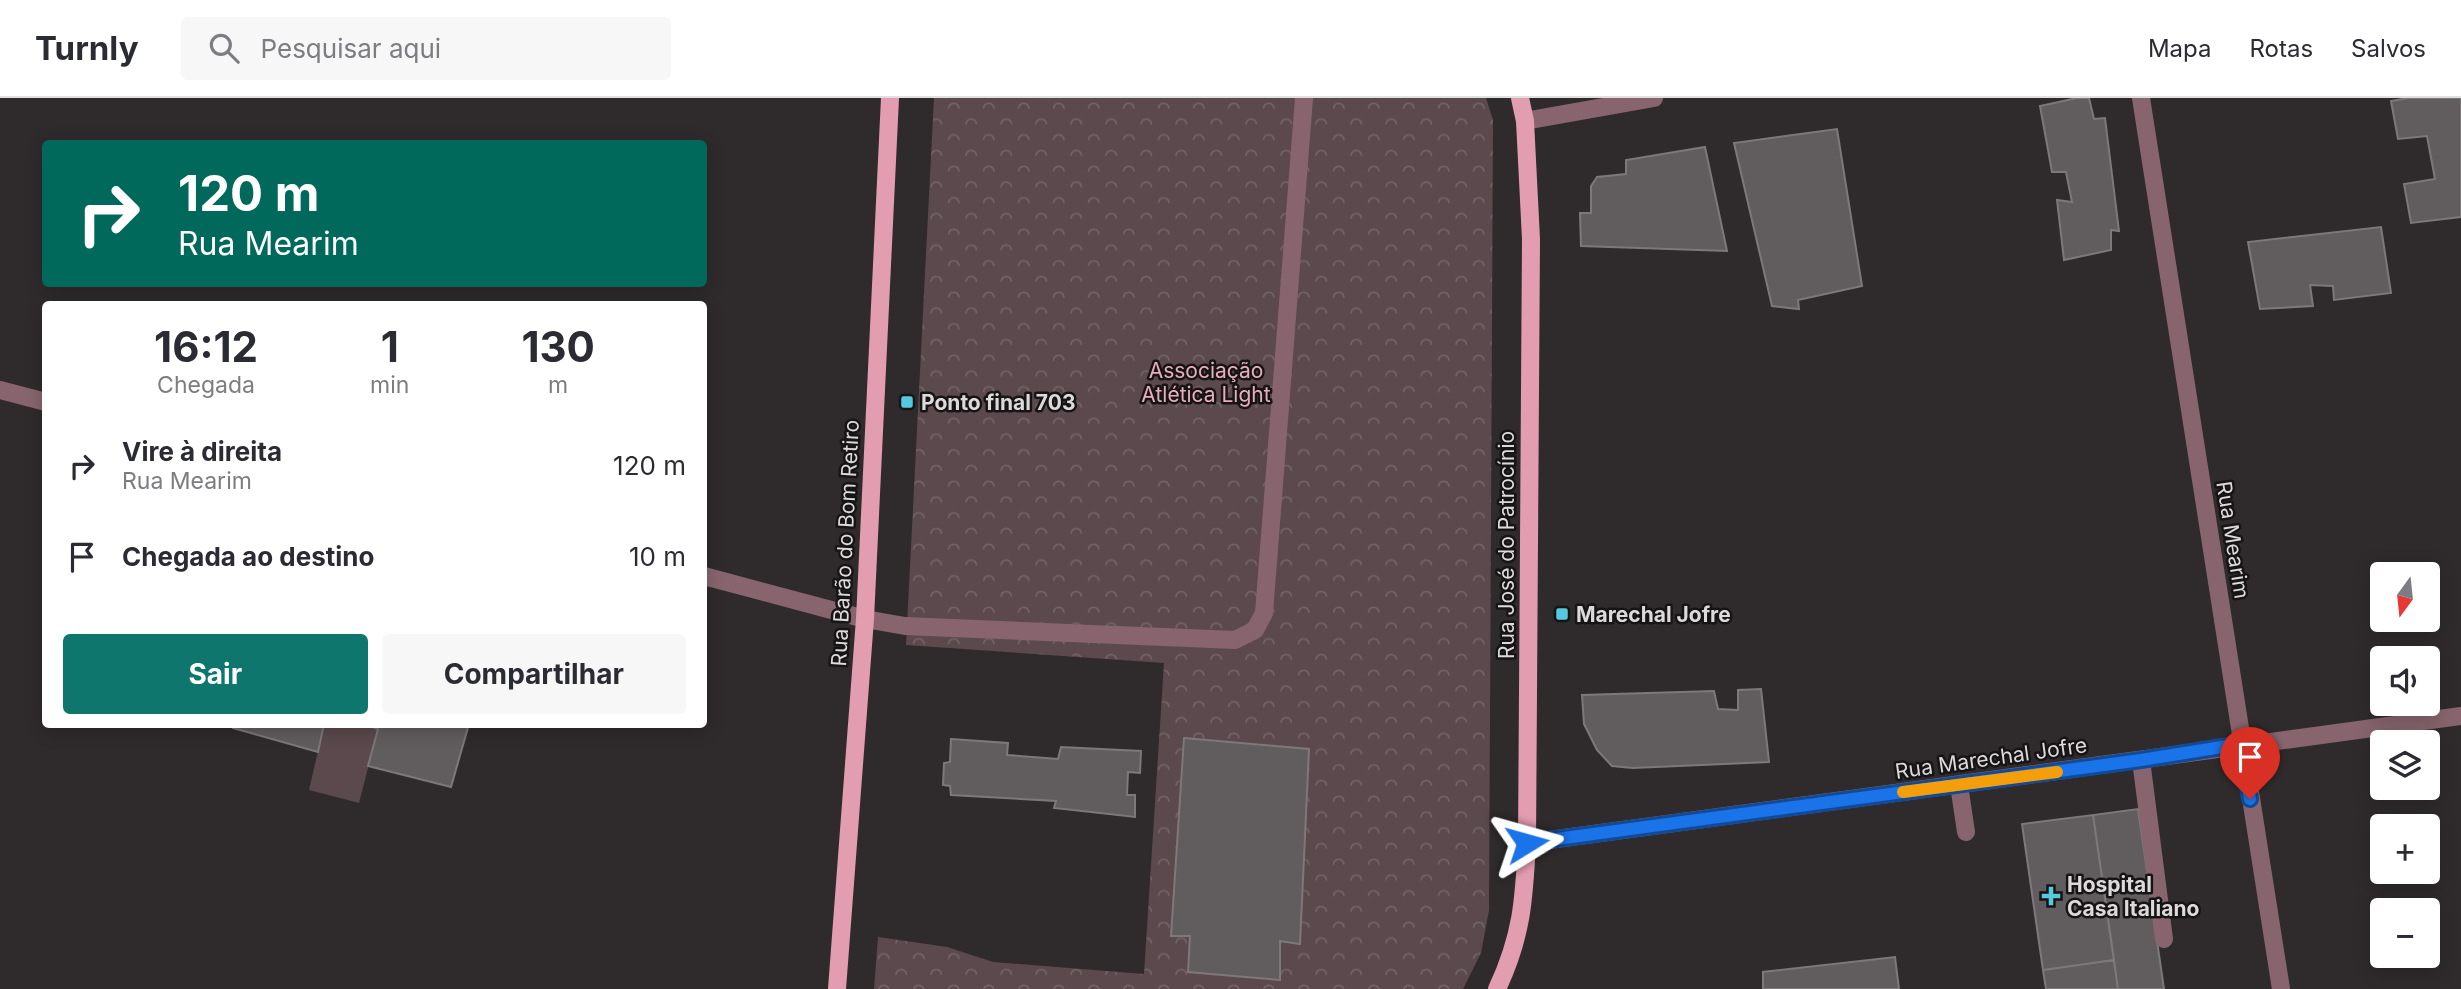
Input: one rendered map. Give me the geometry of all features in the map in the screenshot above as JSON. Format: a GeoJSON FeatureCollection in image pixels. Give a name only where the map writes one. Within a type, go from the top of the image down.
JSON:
{"type":"FeatureCollection","features":[{"type":"Feature","properties":{"kind":"main road","name":"Rua Barão do Bom Retiro"},"geometry":{"type":"LineString","coordinates":[[837,989],[865,619],[890,98]]}},
{"type":"Feature","properties":{"kind":"main road","name":"Rua José do Patrocínio"},"geometry":{"type":"LineString","coordinates":[[1497,989],[1512,957],[1523,908],[1527,843],[1531,239],[1525,121],[1520,98]]}},
{"type":"Feature","properties":{"kind":"street"},"geometry":{"type":"LineString","coordinates":[[707,577],[865,619],[905,626],[1235,639],[1255,630],[1264,612],[1304,98]]}},
{"type":"Feature","properties":{"kind":"street"},"geometry":{"type":"LineString","coordinates":[[1525,121],[1654,98]]}},
{"type":"Feature","properties":{"kind":"street","name":"Rua Mearim"},"geometry":{"type":"LineString","coordinates":[[2141,98],[2281,989]]}},
{"type":"Feature","properties":{"kind":"street"},"geometry":{"type":"LineString","coordinates":[[0,390],[42,401]]}},
{"type":"Feature","properties":{"kind":"street","name":"Rua Marechal Jofre"},"geometry":{"type":"LineString","coordinates":[[1527,843],[2461,716]]}},
{"type":"Feature","properties":{"kind":"street"},"geometry":{"type":"LineString","coordinates":[[2141,760],[2164,939]]}},
{"type":"Feature","properties":{"kind":"street"},"geometry":{"type":"LineString","coordinates":[[1959,785],[1966,832]]}},
{"type":"Feature","properties":{"kind":"green space","name":"Associação Atlética Light"},"geometry":{"type":"Polygon","coordinates":[[[934,98],[1486,98],[1493,120],[1489,910],[1481,953],[1463,989],[874,989],[878,937],[947,947],[993,962],[1144,974],[1164,663],[906,645],[934,98]]]}},
{"type":"Feature","properties":{"kind":"green space"},"geometry":{"type":"Polygon","coordinates":[[[323,728],[378,729],[359,803],[309,790],[323,728]]]}},
{"type":"Feature","properties":{"kind":"building"},"geometry":{"type":"Polygon","coordinates":[[[2089,98],[2094,119],[2105,118],[2119,231],[2111,230],[2111,250],[2064,260],[2057,200],[2072,202],[2066,172],[2052,172],[2040,106],[2089,98]]]}},
{"type":"Feature","properties":{"kind":"building"},"geometry":{"type":"Polygon","coordinates":[[[2408,98],[2461,98],[2461,217],[2411,223],[2404,184],[2435,179],[2427,136],[2398,139],[2391,101],[2408,98]]]}},
{"type":"Feature","properties":{"kind":"building"},"geometry":{"type":"Polygon","coordinates":[[[1837,129],[1862,286],[1798,300],[1799,309],[1772,306],[1734,143],[1837,129]]]}},
{"type":"Feature","properties":{"kind":"building"},"geometry":{"type":"Polygon","coordinates":[[[1705,147],[1727,251],[1581,246],[1580,213],[1591,213],[1591,186],[1597,177],[1626,174],[1626,160],[1705,147]]]}},
{"type":"Feature","properties":{"kind":"building"},"geometry":{"type":"Polygon","coordinates":[[[2381,227],[2391,293],[2334,300],[2333,286],[2310,285],[2313,306],[2260,309],[2248,242],[2381,227]]]}},
{"type":"Feature","properties":{"kind":"building"},"geometry":{"type":"Polygon","coordinates":[[[1761,689],[1769,762],[1633,768],[1612,766],[1597,750],[1584,724],[1582,695],[1714,691],[1718,709],[1738,710],[1738,690],[1761,689]]]}},
{"type":"Feature","properties":{"kind":"building"},"geometry":{"type":"Polygon","coordinates":[[[233,728],[323,728],[318,752],[233,728]]]}},
{"type":"Feature","properties":{"kind":"building"},"geometry":{"type":"Polygon","coordinates":[[[375,728],[468,728],[451,787],[368,766],[378,729],[375,728]]]}},
{"type":"Feature","properties":{"kind":"building"},"geometry":{"type":"Polygon","coordinates":[[[1184,738],[1309,749],[1300,944],[1280,941],[1280,980],[1188,972],[1190,936],[1171,936],[1184,738]]]}},
{"type":"Feature","properties":{"kind":"building"},"geometry":{"type":"Polygon","coordinates":[[[951,739],[1008,743],[1007,755],[1058,759],[1061,747],[1141,751],[1140,773],[1128,772],[1127,795],[1135,795],[1135,817],[1054,808],[1056,801],[951,795],[950,786],[943,785],[944,763],[950,762],[951,739]]]}},
{"type":"Feature","properties":{"kind":"building"},"geometry":{"type":"Polygon","coordinates":[[[2138,809],[2164,989],[2118,989],[2093,815],[2138,809]]]}},
{"type":"Feature","properties":{"kind":"building"},"geometry":{"type":"Polygon","coordinates":[[[2093,815],[2114,960],[2043,970],[2022,824],[2093,815]]]}},
{"type":"Feature","properties":{"kind":"building"},"geometry":{"type":"Polygon","coordinates":[[[1895,957],[1899,989],[1763,989],[1763,972],[1895,957]]]}},
{"type":"Feature","properties":{"kind":"building"},"geometry":{"type":"Polygon","coordinates":[[[2114,960],[2118,989],[2046,989],[2043,970],[2114,960]]]}},
{"type":"Feature","properties":{"kind":"slow traffic"},"geometry":{"type":"LineString","coordinates":[[1903,792],[2057,772]]}},
{"type":"Feature","properties":{"kind":"place","name":"Ponto final 703"},"geometry":{"type":"Point","coordinates":[907,402]}},
{"type":"Feature","properties":{"kind":"place","name":"Marechal Jofre"},"geometry":{"type":"Point","coordinates":[1562,614]}},
{"type":"Feature","properties":{"kind":"place","name":"Hospital Casa Italiano"},"geometry":{"type":"Point","coordinates":[2051,896]}},
{"type":"Feature","properties":{"kind":"route"},"geometry":{"type":"LineString","coordinates":[[1527,843],[2141,760],[2241,744],[2250,799]]}}]}
